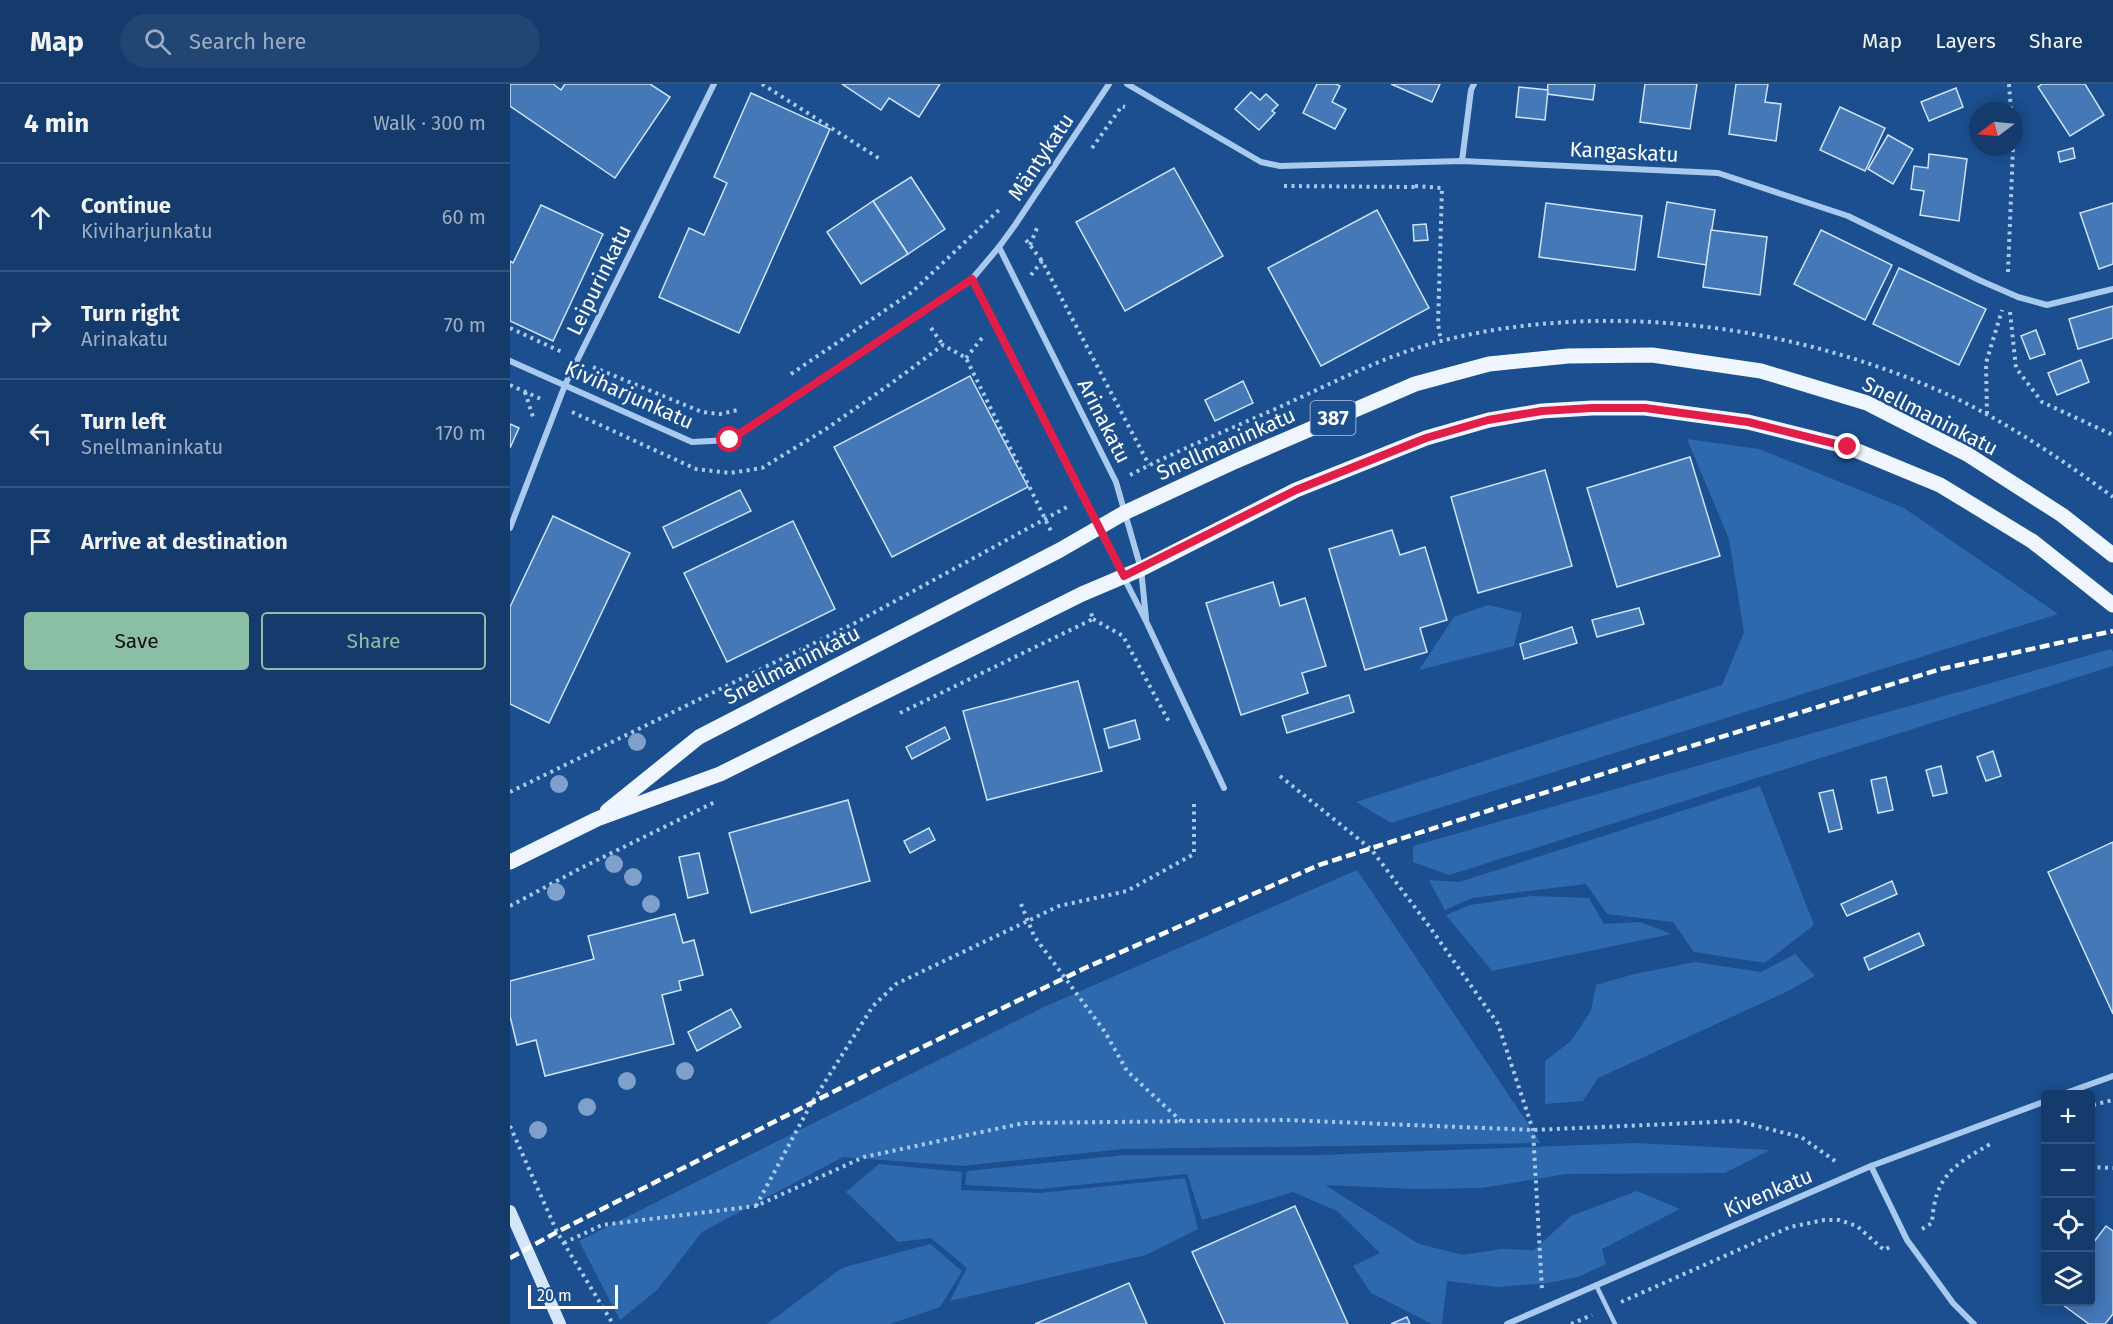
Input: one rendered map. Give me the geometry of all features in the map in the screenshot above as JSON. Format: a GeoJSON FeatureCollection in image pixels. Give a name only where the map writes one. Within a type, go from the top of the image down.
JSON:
{"type":"FeatureCollection","features":[{"type":"Feature","properties":{"kind":"main road","name":"Snellmaninkatu"},"geometry":{"type":"LineString","coordinates":[[597,819],[699,737],[1060,550],[1124,513],[1256,452],[1415,384],[1489,364],[1568,356],[1652,355],[1761,371],[1867,404],[1967,454],[2062,515],[2113,555]]}},
{"type":"Feature","properties":{"kind":"main road","name":"Snellmaninkatu"},"geometry":{"type":"LineString","coordinates":[[510,862],[597,819],[720,774],[1082,594],[1141,569],[1296,490],[1426,438],[1488,420],[1542,411],[1645,408],[1748,422],[1848,447],[1940,485],[2032,541],[2113,605]]}},
{"type":"Feature","properties":{"kind":"street","name":"Leipurinkatu"},"geometry":{"type":"LineString","coordinates":[[510,528],[565,385],[714,84]]}},
{"type":"Feature","properties":{"kind":"street","name":"Mäntykatu"},"geometry":{"type":"LineString","coordinates":[[999,247],[1109,84]]}},
{"type":"Feature","properties":{"kind":"street","name":"Kangaskatu"},"geometry":{"type":"LineString","coordinates":[[1127,84],[1261,162],[1280,166],[1462,160],[1718,173],[1848,216],[2007,292],[2047,305],[2113,289]]}},
{"type":"Feature","properties":{"kind":"street"},"geometry":{"type":"LineString","coordinates":[[1462,160],[1471,90],[1474,84]]}},
{"type":"Feature","properties":{"kind":"street","name":"Kiviharjunkatu"},"geometry":{"type":"LineString","coordinates":[[510,361],[692,442],[730,440],[972,279],[999,247]]}},
{"type":"Feature","properties":{"kind":"street","name":"Arinakatu"},"geometry":{"type":"LineString","coordinates":[[999,247],[1116,482],[1141,569],[1146,621]]}},
{"type":"Feature","properties":{"kind":"street","name":"Arinakatu"},"geometry":{"type":"LineString","coordinates":[[972,279],[1124,576],[1224,788]]}},
{"type":"Feature","properties":{"kind":"street"},"geometry":{"type":"LineString","coordinates":[[2076,1090],[2113,1076]]}},
{"type":"Feature","properties":{"kind":"street","name":"Kivenkatu"},"geometry":{"type":"LineString","coordinates":[[1507,1324],[1853,1173],[2041,1103]]}},
{"type":"Feature","properties":{"kind":"street"},"geometry":{"type":"LineString","coordinates":[[1871,1166],[1907,1240],[1941,1289],[1974,1324]]}},
{"type":"Feature","properties":{"kind":"street"},"geometry":{"type":"LineString","coordinates":[[510,1211],[560,1324]]}},
{"type":"Feature","properties":{"kind":"lane"},"geometry":{"type":"LineString","coordinates":[[1596,1285],[1616,1324]]}},
{"type":"Feature","properties":{"kind":"lane"},"geometry":{"type":"LineString","coordinates":[[1963,1324],[1968,1318]]}},
{"type":"Feature","properties":{"kind":"path"},"geometry":{"type":"LineString","coordinates":[[762,84],[880,159]]}},
{"type":"Feature","properties":{"kind":"path"},"geometry":{"type":"LineString","coordinates":[[2009,84],[2010,102]]}},
{"type":"Feature","properties":{"kind":"path"},"geometry":{"type":"LineString","coordinates":[[1089,151],[1122,106],[1133,111]]}},
{"type":"Feature","properties":{"kind":"path"},"geometry":{"type":"LineString","coordinates":[[2013,156],[2007,292],[2016,368],[2042,402],[2113,435]]}},
{"type":"Feature","properties":{"kind":"path"},"geometry":{"type":"LineString","coordinates":[[1412,162],[1415,187]]}},
{"type":"Feature","properties":{"kind":"path"},"geometry":{"type":"LineString","coordinates":[[1277,185],[1442,188],[1438,324],[1441,341]]}},
{"type":"Feature","properties":{"kind":"path"},"geometry":{"type":"LineString","coordinates":[[785,379],[912,292],[999,210],[1015,225],[1042,261]]}},
{"type":"Feature","properties":{"kind":"path"},"geometry":{"type":"LineString","coordinates":[[1030,245],[1039,224]]}},
{"type":"Feature","properties":{"kind":"path"},"geometry":{"type":"LineString","coordinates":[[1987,414],[1986,363],[2007,292]]}},
{"type":"Feature","properties":{"kind":"path"},"geometry":{"type":"LineString","coordinates":[[510,328],[578,360],[702,412],[720,414],[736,412],[746,405]]}},
{"type":"Feature","properties":{"kind":"path"},"geometry":{"type":"LineString","coordinates":[[510,385],[696,469],[730,473],[762,468],[826,429],[943,345],[966,358],[1060,550]]}},
{"type":"Feature","properties":{"kind":"path"},"geometry":{"type":"LineString","coordinates":[[525,392],[533,418]]}},
{"type":"Feature","properties":{"kind":"path"},"geometry":{"type":"LineString","coordinates":[[1082,594],[1093,619],[1123,636],[1168,722]]}},
{"type":"Feature","properties":{"kind":"path"},"geometry":{"type":"LineString","coordinates":[[890,717],[1093,619]]}},
{"type":"Feature","properties":{"kind":"path"},"geometry":{"type":"LineString","coordinates":[[1280,776],[1371,849],[1498,1024],[1533,1130],[1543,1308]]}},
{"type":"Feature","properties":{"kind":"path"},"geometry":{"type":"LineString","coordinates":[[510,906],[581,868],[720,800]]}},
{"type":"Feature","properties":{"kind":"path"},"geometry":{"type":"LineString","coordinates":[[756,1206],[811,1104],[873,1006],[896,984],[1059,906],[1127,891],[1194,854],[1194,801]]}},
{"type":"Feature","properties":{"kind":"path"},"geometry":{"type":"LineString","coordinates":[[1021,904],[1034,936],[1105,1032],[1127,1071],[1182,1121]]}},
{"type":"Feature","properties":{"kind":"path"},"geometry":{"type":"LineString","coordinates":[[2095,1105],[2113,1100]]}},
{"type":"Feature","properties":{"kind":"path"},"geometry":{"type":"LineString","coordinates":[[564,1243],[602,1225],[756,1206],[864,1157],[1024,1123],[1287,1120],[1533,1130],[1737,1122],[1801,1137],[1853,1173]]}},
{"type":"Feature","properties":{"kind":"path"},"geometry":{"type":"LineString","coordinates":[[510,1126],[564,1243],[613,1324]]}},
{"type":"Feature","properties":{"kind":"path"},"geometry":{"type":"LineString","coordinates":[[1571,1324],[1790,1227],[1824,1220],[1839,1220],[1857,1226],[1884,1250],[1907,1240],[1932,1223],[1933,1208],[1942,1181],[1956,1164],[1999,1138]]}},
{"type":"Feature","properties":{"kind":"path"},"geometry":{"type":"LineString","coordinates":[[2095,1167],[2113,1168]]}},
{"type":"Feature","properties":{"kind":"shaded area"},"geometry":{"type":"Polygon","coordinates":[[[1687,439],[1759,449],[1904,508],[2058,614],[1391,823],[1356,802],[1722,685],[1744,632],[1729,539],[1687,439]]]}},
{"type":"Feature","properties":{"kind":"shaded area"},"geometry":{"type":"Polygon","coordinates":[[[1488,605],[1522,613],[1514,646],[1419,670],[1454,617],[1488,605]]]}},
{"type":"Feature","properties":{"kind":"shaded area"},"geometry":{"type":"Polygon","coordinates":[[[2111,649],[2113,666],[1449,875],[1413,862],[1413,846],[2111,649]]]}},
{"type":"Feature","properties":{"kind":"shaded area"},"geometry":{"type":"Polygon","coordinates":[[[1760,786],[1814,925],[1765,963],[1694,952],[1673,922],[1607,914],[1586,884],[1472,898],[1445,910],[1429,880],[1459,882],[1760,786]]]}},
{"type":"Feature","properties":{"kind":"shaded area"},"geometry":{"type":"Polygon","coordinates":[[[1357,870],[1541,1143],[1123,1149],[962,1166],[843,1157],[702,1232],[657,1290],[620,1320],[579,1241],[1044,1007],[1357,870]]]}},
{"type":"Feature","properties":{"kind":"shaded area"},"geometry":{"type":"Polygon","coordinates":[[[1532,896],[1589,898],[1604,924],[1640,922],[1672,934],[1492,971],[1446,915],[1470,905],[1532,896]]]}},
{"type":"Feature","properties":{"kind":"shaded area"},"geometry":{"type":"Polygon","coordinates":[[[1795,954],[1815,976],[1784,993],[1598,1078],[1583,1101],[1545,1104],[1545,1061],[1571,1041],[1591,1011],[1596,985],[1634,974],[1695,962],[1761,972],[1795,954]]]}},
{"type":"Feature","properties":{"kind":"shaded area"},"geometry":{"type":"Polygon","coordinates":[[[1636,1143],[1770,1150],[1725,1173],[1566,1174],[1482,1188],[1415,1189],[1325,1185],[1419,1244],[1463,1255],[1501,1249],[1534,1250],[1571,1216],[1637,1191],[1680,1209],[1602,1249],[1606,1264],[1578,1277],[1548,1283],[1497,1287],[1447,1281],[1442,1324],[1432,1324],[1371,1293],[1353,1266],[1380,1253],[1337,1211],[1293,1192],[1202,1220],[1187,1174],[1040,1189],[965,1185],[967,1171],[1125,1155],[1319,1155],[1636,1143]]]}},
{"type":"Feature","properties":{"kind":"shaded area"},"geometry":{"type":"Polygon","coordinates":[[[879,1164],[962,1172],[961,1190],[1040,1193],[1185,1178],[1198,1229],[1146,1255],[950,1301],[967,1268],[931,1238],[898,1242],[846,1192],[879,1164]]]}},
{"type":"Feature","properties":{"kind":"shaded area"},"geometry":{"type":"Polygon","coordinates":[[[930,1244],[962,1271],[940,1307],[890,1324],[767,1324],[842,1268],[930,1244]]]}},
{"type":"Feature","properties":{"kind":"building"},"geometry":{"type":"Polygon","coordinates":[[[510,84],[553,84],[561,90],[565,84],[650,84],[670,97],[615,178],[510,106],[510,84]]]}},
{"type":"Feature","properties":{"kind":"building"},"geometry":{"type":"Polygon","coordinates":[[[842,84],[940,84],[919,117],[889,98],[881,110],[842,84]]]}},
{"type":"Feature","properties":{"kind":"building"},"geometry":{"type":"Polygon","coordinates":[[[1317,84],[1340,86],[1332,102],[1346,109],[1335,129],[1303,113],[1317,84]]]}},
{"type":"Feature","properties":{"kind":"building"},"geometry":{"type":"Polygon","coordinates":[[[1391,84],[1440,84],[1432,102],[1391,84]]]}},
{"type":"Feature","properties":{"kind":"building"},"geometry":{"type":"Polygon","coordinates":[[[1548,84],[1595,84],[1593,100],[1547,94],[1548,84]]]}},
{"type":"Feature","properties":{"kind":"building"},"geometry":{"type":"Polygon","coordinates":[[[1645,84],[1697,84],[1690,129],[1640,122],[1645,84]]]}},
{"type":"Feature","properties":{"kind":"building"},"geometry":{"type":"Polygon","coordinates":[[[1736,84],[1768,84],[1765,102],[1781,104],[1776,141],[1729,134],[1736,84]]]}},
{"type":"Feature","properties":{"kind":"building"},"geometry":{"type":"Polygon","coordinates":[[[2042,84],[2085,84],[2104,115],[2070,136],[2038,87],[2042,84]]]}},
{"type":"Feature","properties":{"kind":"building"},"geometry":{"type":"Polygon","coordinates":[[[1519,87],[1548,90],[1545,120],[1516,117],[1519,87]]]}},
{"type":"Feature","properties":{"kind":"building"},"geometry":{"type":"Polygon","coordinates":[[[1956,88],[1963,107],[1929,121],[1921,102],[1956,88]]]}},
{"type":"Feature","properties":{"kind":"building"},"geometry":{"type":"Polygon","coordinates":[[[1251,92],[1260,100],[1266,94],[1278,105],[1272,111],[1275,113],[1259,130],[1235,109],[1251,92]]]}},
{"type":"Feature","properties":{"kind":"building"},"geometry":{"type":"Polygon","coordinates":[[[751,93],[830,129],[739,333],[659,297],[689,228],[704,235],[727,183],[714,177],[751,93]]]}},
{"type":"Feature","properties":{"kind":"building"},"geometry":{"type":"Polygon","coordinates":[[[1840,107],[1885,128],[1865,171],[1820,150],[1840,107]]]}},
{"type":"Feature","properties":{"kind":"building"},"geometry":{"type":"Polygon","coordinates":[[[1888,135],[1913,149],[1893,184],[1868,169],[1888,135]]]}},
{"type":"Feature","properties":{"kind":"building"},"geometry":{"type":"Polygon","coordinates":[[[2073,148],[2075,158],[2060,162],[2058,152],[2073,148]]]}},
{"type":"Feature","properties":{"kind":"building"},"geometry":{"type":"Polygon","coordinates":[[[1929,154],[1967,159],[1959,221],[1920,215],[1924,191],[1911,189],[1914,166],[1928,168],[1929,154]]]}},
{"type":"Feature","properties":{"kind":"building"},"geometry":{"type":"Polygon","coordinates":[[[1174,168],[1223,256],[1125,311],[1076,222],[1174,168]]]}},
{"type":"Feature","properties":{"kind":"building"},"geometry":{"type":"Polygon","coordinates":[[[911,177],[945,229],[908,254],[873,201],[911,177]]]}},
{"type":"Feature","properties":{"kind":"building"},"geometry":{"type":"Polygon","coordinates":[[[873,201],[908,254],[861,284],[827,232],[873,201]]]}},
{"type":"Feature","properties":{"kind":"building"},"geometry":{"type":"Polygon","coordinates":[[[1667,202],[1715,210],[1706,265],[1658,257],[1667,202]]]}},
{"type":"Feature","properties":{"kind":"building"},"geometry":{"type":"Polygon","coordinates":[[[1546,203],[1642,216],[1635,270],[1539,257],[1546,203]]]}},
{"type":"Feature","properties":{"kind":"building"},"geometry":{"type":"Polygon","coordinates":[[[2113,203],[2113,264],[2099,269],[2080,213],[2113,203]]]}},
{"type":"Feature","properties":{"kind":"building"},"geometry":{"type":"Polygon","coordinates":[[[541,205],[603,234],[553,341],[510,321],[510,261],[513,263],[541,205]]]}},
{"type":"Feature","properties":{"kind":"building"},"geometry":{"type":"Polygon","coordinates":[[[1377,210],[1429,308],[1321,366],[1268,268],[1377,210]]]}},
{"type":"Feature","properties":{"kind":"building"},"geometry":{"type":"Polygon","coordinates":[[[1426,224],[1428,240],[1414,241],[1413,225],[1426,224]]]}},
{"type":"Feature","properties":{"kind":"building"},"geometry":{"type":"Polygon","coordinates":[[[1711,230],[1767,237],[1760,295],[1703,287],[1711,230]]]}},
{"type":"Feature","properties":{"kind":"building"},"geometry":{"type":"Polygon","coordinates":[[[1821,230],[1892,265],[1865,320],[1794,284],[1821,230]]]}},
{"type":"Feature","properties":{"kind":"building"},"geometry":{"type":"Polygon","coordinates":[[[1899,268],[1986,309],[1959,365],[1873,324],[1899,268]]]}},
{"type":"Feature","properties":{"kind":"building"},"geometry":{"type":"Polygon","coordinates":[[[2113,306],[2113,338],[2078,349],[2069,319],[2113,306]]]}},
{"type":"Feature","properties":{"kind":"building"},"geometry":{"type":"Polygon","coordinates":[[[2036,330],[2045,354],[2030,359],[2021,336],[2036,330]]]}},
{"type":"Feature","properties":{"kind":"building"},"geometry":{"type":"Polygon","coordinates":[[[2081,360],[2089,382],[2057,395],[2048,373],[2081,360]]]}},
{"type":"Feature","properties":{"kind":"building"},"geometry":{"type":"Polygon","coordinates":[[[970,376],[1028,487],[892,557],[834,447],[970,376]]]}},
{"type":"Feature","properties":{"kind":"building"},"geometry":{"type":"Polygon","coordinates":[[[1243,381],[1253,403],[1215,421],[1205,400],[1243,381]]]}},
{"type":"Feature","properties":{"kind":"building"},"geometry":{"type":"Polygon","coordinates":[[[510,424],[519,428],[510,448],[510,424]]]}},
{"type":"Feature","properties":{"kind":"building"},"geometry":{"type":"Polygon","coordinates":[[[1690,457],[1720,556],[1617,587],[1587,488],[1690,457]]]}},
{"type":"Feature","properties":{"kind":"building"},"geometry":{"type":"Polygon","coordinates":[[[1545,470],[1572,566],[1478,593],[1451,497],[1545,470]]]}},
{"type":"Feature","properties":{"kind":"building"},"geometry":{"type":"Polygon","coordinates":[[[740,490],[751,511],[673,548],[663,527],[740,490]]]}},
{"type":"Feature","properties":{"kind":"building"},"geometry":{"type":"Polygon","coordinates":[[[553,516],[630,553],[549,723],[510,704],[510,607],[553,516]]]}},
{"type":"Feature","properties":{"kind":"building"},"geometry":{"type":"Polygon","coordinates":[[[793,521],[835,609],[727,662],[684,573],[793,521]]]}},
{"type":"Feature","properties":{"kind":"building"},"geometry":{"type":"Polygon","coordinates":[[[1392,530],[1400,555],[1425,547],[1447,620],[1420,628],[1427,652],[1365,670],[1329,549],[1392,530]]]}},
{"type":"Feature","properties":{"kind":"building"},"geometry":{"type":"Polygon","coordinates":[[[1273,582],[1280,606],[1305,598],[1326,666],[1302,673],[1308,693],[1241,715],[1206,603],[1273,582]]]}},
{"type":"Feature","properties":{"kind":"building"},"geometry":{"type":"Polygon","coordinates":[[[1639,608],[1644,624],[1597,637],[1592,620],[1639,608]]]}},
{"type":"Feature","properties":{"kind":"building"},"geometry":{"type":"Polygon","coordinates":[[[1572,627],[1577,643],[1524,659],[1520,644],[1572,627]]]}},
{"type":"Feature","properties":{"kind":"building"},"geometry":{"type":"Polygon","coordinates":[[[1078,681],[1102,771],[987,800],[963,711],[1078,681]]]}},
{"type":"Feature","properties":{"kind":"building"},"geometry":{"type":"Polygon","coordinates":[[[1349,695],[1354,712],[1287,733],[1282,716],[1349,695]]]}},
{"type":"Feature","properties":{"kind":"building"},"geometry":{"type":"Polygon","coordinates":[[[1135,720],[1140,739],[1109,748],[1104,729],[1135,720]]]}},
{"type":"Feature","properties":{"kind":"building"},"geometry":{"type":"Polygon","coordinates":[[[945,727],[950,739],[912,759],[906,747],[945,727]]]}},
{"type":"Feature","properties":{"kind":"building"},"geometry":{"type":"Polygon","coordinates":[[[1993,751],[2001,776],[1986,781],[1977,757],[1993,751]]]}},
{"type":"Feature","properties":{"kind":"building"},"geometry":{"type":"Polygon","coordinates":[[[1941,766],[1947,793],[1933,796],[1926,770],[1941,766]]]}},
{"type":"Feature","properties":{"kind":"building"},"geometry":{"type":"Polygon","coordinates":[[[1886,777],[1893,810],[1878,813],[1871,780],[1886,777]]]}},
{"type":"Feature","properties":{"kind":"building"},"geometry":{"type":"Polygon","coordinates":[[[1833,790],[1842,829],[1829,832],[1819,793],[1833,790]]]}},
{"type":"Feature","properties":{"kind":"building"},"geometry":{"type":"Polygon","coordinates":[[[848,800],[870,881],[751,913],[729,833],[848,800]]]}},
{"type":"Feature","properties":{"kind":"building"},"geometry":{"type":"Polygon","coordinates":[[[929,828],[935,840],[910,853],[904,841],[929,828]]]}},
{"type":"Feature","properties":{"kind":"building"},"geometry":{"type":"Polygon","coordinates":[[[2113,842],[2113,1014],[2048,872],[2113,842]]]}},
{"type":"Feature","properties":{"kind":"building"},"geometry":{"type":"Polygon","coordinates":[[[699,853],[708,893],[688,898],[679,857],[699,853]]]}},
{"type":"Feature","properties":{"kind":"building"},"geometry":{"type":"Polygon","coordinates":[[[1892,881],[1897,894],[1847,916],[1841,904],[1892,881]]]}},
{"type":"Feature","properties":{"kind":"building"},"geometry":{"type":"Polygon","coordinates":[[[675,914],[683,943],[694,940],[703,975],[679,981],[681,990],[662,995],[674,1044],[545,1076],[536,1040],[517,1045],[510,1016],[510,981],[594,959],[588,936],[675,914]]]}},
{"type":"Feature","properties":{"kind":"building"},"geometry":{"type":"Polygon","coordinates":[[[1919,933],[1924,945],[1869,970],[1864,958],[1919,933]]]}},
{"type":"Feature","properties":{"kind":"building"},"geometry":{"type":"Polygon","coordinates":[[[731,1009],[741,1027],[697,1051],[688,1032],[731,1009]]]}},
{"type":"Feature","properties":{"kind":"building"},"geometry":{"type":"Polygon","coordinates":[[[1295,1206],[1348,1324],[1225,1324],[1192,1252],[1295,1206]]]}},
{"type":"Feature","properties":{"kind":"building"},"geometry":{"type":"Polygon","coordinates":[[[2106,1226],[2113,1231],[2113,1314],[2105,1324],[2089,1324],[2064,1306],[2095,1306],[2095,1240],[2106,1226]]]}},
{"type":"Feature","properties":{"kind":"building"},"geometry":{"type":"Polygon","coordinates":[[[1129,1283],[1147,1324],[1035,1324],[1129,1283]]]}},
{"type":"Feature","properties":{"kind":"building"},"geometry":{"type":"Polygon","coordinates":[[[1407,1317],[1410,1324],[1391,1324],[1407,1317]]]}},
{"type":"Feature","properties":{"kind":"railway"},"geometry":{"type":"LineString","coordinates":[[510,1258],[900,1058],[1085,968],[1319,865],[1941,669],[2113,631]]}},
{"type":"Feature","properties":{"kind":"route"},"geometry":{"type":"LineString","coordinates":[[730,440],[972,279],[1124,576],[1296,490],[1426,438],[1488,420],[1542,411],[1645,408],[1748,422],[1848,447]]}}]}
